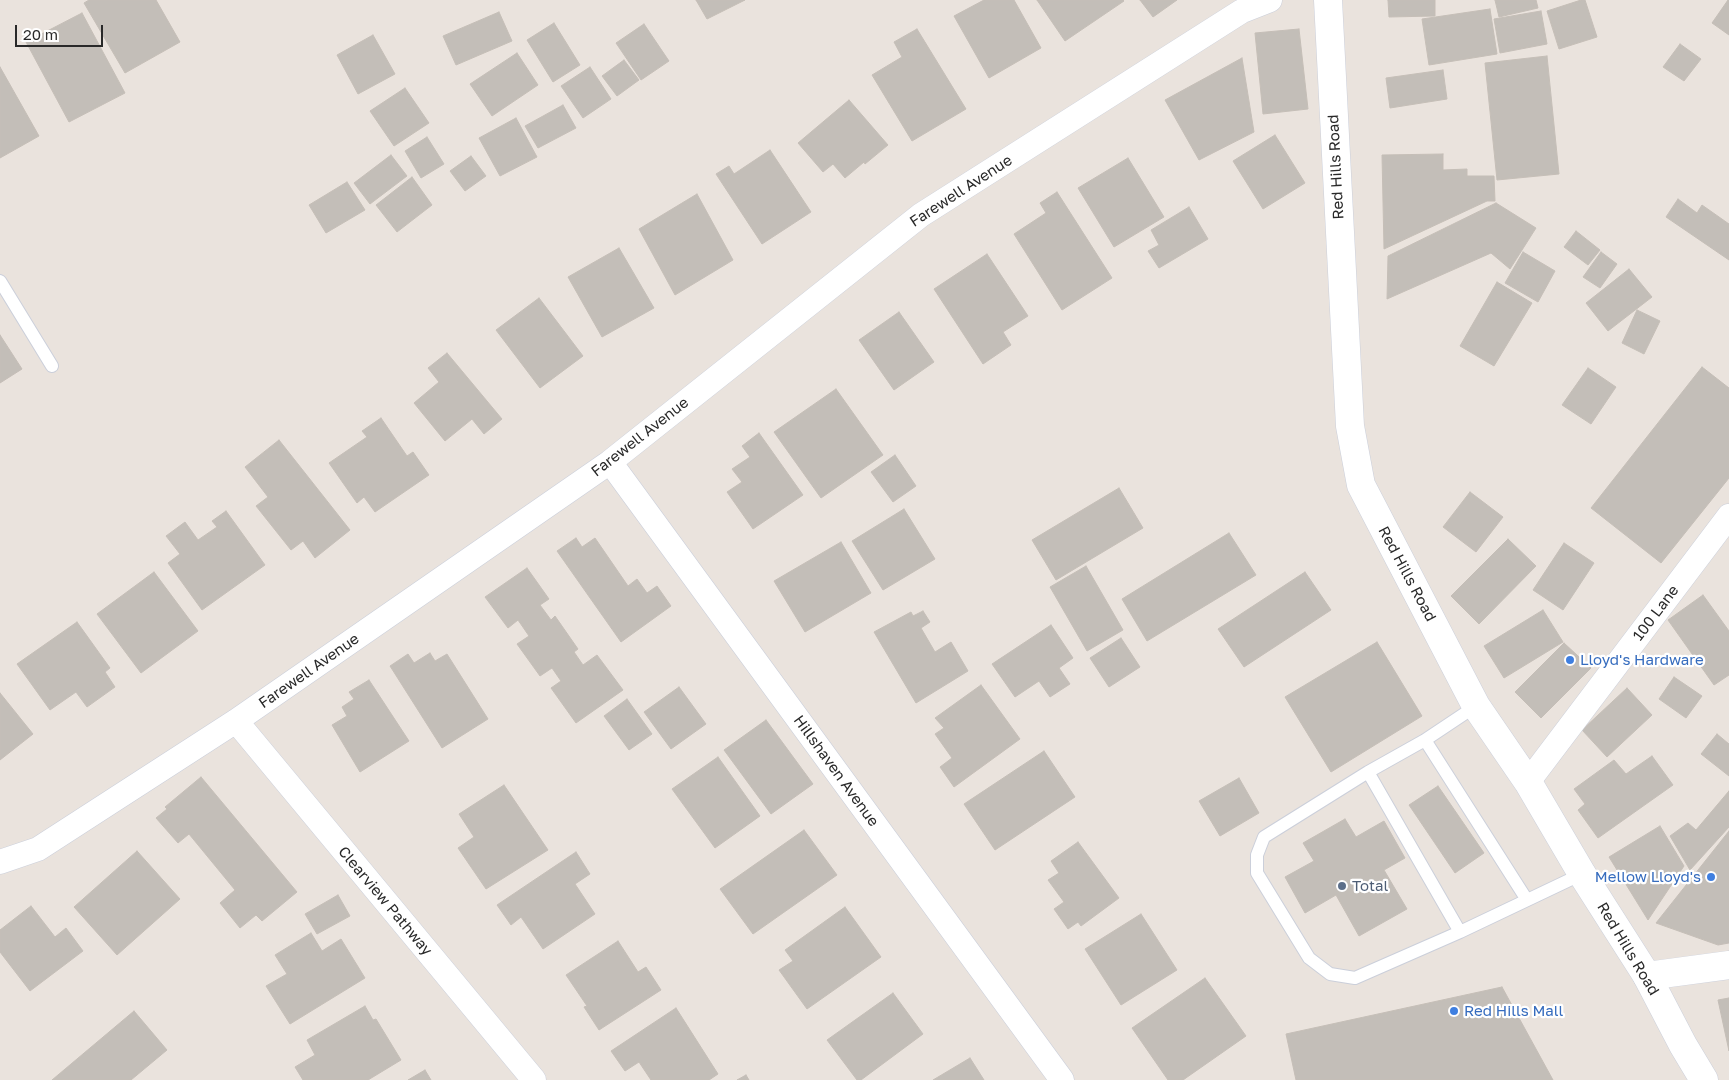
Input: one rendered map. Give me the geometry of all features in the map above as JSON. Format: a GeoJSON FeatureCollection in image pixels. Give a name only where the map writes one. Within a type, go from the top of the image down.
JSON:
{"type":"FeatureCollection","features":[{"type":"Feature","properties":{"kind":"main road","name":"Red Hills Road"},"geometry":{"type":"LineString","coordinates":[[1328,0],[1350,426],[1361,485],[1476,706],[1528,782],[1582,874],[1647,976],[1683,1045],[1704,1080]]}},
{"type":"Feature","properties":{"kind":"main road"},"geometry":{"type":"LineString","coordinates":[[1647,976],[1729,965]]}},
{"type":"Feature","properties":{"kind":"street","name":"Farewell Avenue"},"geometry":{"type":"LineString","coordinates":[[0,862],[38,849],[236,721],[610,462],[921,215],[1242,11],[1270,0]]}},
{"type":"Feature","properties":{"kind":"street","name":"Hillshaven Avenue"},"geometry":{"type":"LineString","coordinates":[[610,462],[1062,1080]]}},
{"type":"Feature","properties":{"kind":"street","name":"100 Lane"},"geometry":{"type":"LineString","coordinates":[[1528,782],[1729,516]]}},
{"type":"Feature","properties":{"kind":"street","name":"Clearview Pathway"},"geometry":{"type":"LineString","coordinates":[[236,721],[534,1080]]}},
{"type":"Feature","properties":{"kind":"lane"},"geometry":{"type":"LineString","coordinates":[[0,281],[52,366]]}},
{"type":"Feature","properties":{"kind":"lane"},"geometry":{"type":"LineString","coordinates":[[1476,706],[1425,740],[1368,772],[1264,837],[1256,855],[1258,873],[1309,958],[1330,974],[1355,978],[1460,932],[1582,874]]}},
{"type":"Feature","properties":{"kind":"lane"},"geometry":{"type":"LineString","coordinates":[[1425,740],[1527,900]]}},
{"type":"Feature","properties":{"kind":"lane"},"geometry":{"type":"LineString","coordinates":[[1368,772],[1460,932]]}},
{"type":"Feature","properties":{"kind":"building"},"geometry":{"type":"Polygon","coordinates":[[[89,0],[156,0],[180,42],[125,73],[84,3],[89,0]]]}},
{"type":"Feature","properties":{"kind":"building"},"geometry":{"type":"Polygon","coordinates":[[[696,0],[745,0],[707,19],[696,0]]]}},
{"type":"Feature","properties":{"kind":"building"},"geometry":{"type":"Polygon","coordinates":[[[984,0],[1014,0],[1041,48],[989,78],[954,16],[984,0]]]}},
{"type":"Feature","properties":{"kind":"building"},"geometry":{"type":"Polygon","coordinates":[[[1037,0],[1123,0],[1124,1],[1065,41],[1037,0]]]}},
{"type":"Feature","properties":{"kind":"building"},"geometry":{"type":"Polygon","coordinates":[[[1140,0],[1177,0],[1153,17],[1140,0]]]}},
{"type":"Feature","properties":{"kind":"building"},"geometry":{"type":"Polygon","coordinates":[[[1388,0],[1435,0],[1435,16],[1389,17],[1388,0]]]}},
{"type":"Feature","properties":{"kind":"building"},"geometry":{"type":"Polygon","coordinates":[[[1495,0],[1536,0],[1538,8],[1499,17],[1495,0]]]}},
{"type":"Feature","properties":{"kind":"building"},"geometry":{"type":"Polygon","coordinates":[[[1585,0],[1597,37],[1559,49],[1547,11],[1585,0]]]}},
{"type":"Feature","properties":{"kind":"building"},"geometry":{"type":"Polygon","coordinates":[[[1729,0],[1729,35],[1712,23],[1729,0]]]}},
{"type":"Feature","properties":{"kind":"building"},"geometry":{"type":"Polygon","coordinates":[[[1490,9],[1497,54],[1429,65],[1422,19],[1490,9]]]}},
{"type":"Feature","properties":{"kind":"building"},"geometry":{"type":"Polygon","coordinates":[[[1541,11],[1547,44],[1500,53],[1494,19],[1541,11]]]}},
{"type":"Feature","properties":{"kind":"building"},"geometry":{"type":"Polygon","coordinates":[[[499,12],[512,41],[456,65],[443,36],[499,12]]]}},
{"type":"Feature","properties":{"kind":"building"},"geometry":{"type":"Polygon","coordinates":[[[82,13],[125,93],[69,122],[26,42],[82,13]]]}},
{"type":"Feature","properties":{"kind":"building"},"geometry":{"type":"Polygon","coordinates":[[[554,23],[580,65],[553,82],[527,40],[554,23]]]}},
{"type":"Feature","properties":{"kind":"building"},"geometry":{"type":"Polygon","coordinates":[[[644,24],[669,61],[641,80],[616,43],[644,24]]]}},
{"type":"Feature","properties":{"kind":"building"},"geometry":{"type":"Polygon","coordinates":[[[917,29],[966,109],[912,141],[872,75],[902,57],[894,42],[917,29]]]}},
{"type":"Feature","properties":{"kind":"building"},"geometry":{"type":"Polygon","coordinates":[[[1299,29],[1308,109],[1263,114],[1255,33],[1299,29]]]}},
{"type":"Feature","properties":{"kind":"building"},"geometry":{"type":"Polygon","coordinates":[[[373,35],[395,74],[358,94],[337,55],[373,35]]]}},
{"type":"Feature","properties":{"kind":"building"},"geometry":{"type":"Polygon","coordinates":[[[1680,44],[1701,59],[1684,81],[1663,67],[1680,44]]]}},
{"type":"Feature","properties":{"kind":"building"},"geometry":{"type":"Polygon","coordinates":[[[517,53],[538,85],[492,116],[470,84],[517,53]]]}},
{"type":"Feature","properties":{"kind":"building"},"geometry":{"type":"Polygon","coordinates":[[[1547,56],[1559,174],[1497,180],[1485,63],[1547,56]]]}},
{"type":"Feature","properties":{"kind":"building"},"geometry":{"type":"Polygon","coordinates":[[[1242,58],[1254,132],[1199,160],[1165,100],[1242,58]]]}},
{"type":"Feature","properties":{"kind":"building"},"geometry":{"type":"Polygon","coordinates":[[[624,60],[639,80],[617,96],[602,76],[624,60]]]}},
{"type":"Feature","properties":{"kind":"building"},"geometry":{"type":"Polygon","coordinates":[[[0,67],[39,136],[0,158],[0,67]]]}},
{"type":"Feature","properties":{"kind":"building"},"geometry":{"type":"Polygon","coordinates":[[[590,67],[611,99],[583,118],[561,86],[590,67]]]}},
{"type":"Feature","properties":{"kind":"building"},"geometry":{"type":"Polygon","coordinates":[[[1443,70],[1447,99],[1390,108],[1386,78],[1443,70]]]}},
{"type":"Feature","properties":{"kind":"building"},"geometry":{"type":"Polygon","coordinates":[[[405,88],[429,123],[394,146],[370,111],[405,88]]]}},
{"type":"Feature","properties":{"kind":"building"},"geometry":{"type":"Polygon","coordinates":[[[849,100],[888,145],[845,178],[833,164],[823,172],[798,143],[849,100]]]}},
{"type":"Feature","properties":{"kind":"building"},"geometry":{"type":"Polygon","coordinates":[[[563,105],[576,128],[538,148],[525,126],[563,105]]]}},
{"type":"Feature","properties":{"kind":"building"},"geometry":{"type":"Polygon","coordinates":[[[516,118],[537,157],[500,176],[479,138],[516,118]]]}},
{"type":"Feature","properties":{"kind":"building"},"geometry":{"type":"Polygon","coordinates":[[[1275,135],[1305,183],[1263,209],[1233,161],[1275,135]]]}},
{"type":"Feature","properties":{"kind":"building"},"geometry":{"type":"Polygon","coordinates":[[[427,137],[444,164],[421,178],[405,151],[427,137]]]}},
{"type":"Feature","properties":{"kind":"building"},"geometry":{"type":"Polygon","coordinates":[[[770,150],[811,212],[762,244],[716,174],[729,166],[734,174],[770,150]]]}},
{"type":"Feature","properties":{"kind":"building"},"geometry":{"type":"Polygon","coordinates":[[[1443,154],[1443,170],[1467,169],[1467,176],[1494,176],[1495,201],[1487,201],[1384,249],[1382,155],[1443,154]]]}},
{"type":"Feature","properties":{"kind":"building"},"geometry":{"type":"Polygon","coordinates":[[[391,155],[407,176],[370,204],[354,183],[391,155]]]}},
{"type":"Feature","properties":{"kind":"building"},"geometry":{"type":"Polygon","coordinates":[[[471,156],[486,176],[465,191],[450,171],[471,156]]]}},
{"type":"Feature","properties":{"kind":"building"},"geometry":{"type":"Polygon","coordinates":[[[1128,158],[1164,217],[1114,247],[1078,188],[1128,158]]]}},
{"type":"Feature","properties":{"kind":"building"},"geometry":{"type":"Polygon","coordinates":[[[412,177],[432,205],[397,232],[376,205],[412,177]]]}},
{"type":"Feature","properties":{"kind":"building"},"geometry":{"type":"Polygon","coordinates":[[[347,182],[365,210],[326,233],[309,205],[347,182]]]}},
{"type":"Feature","properties":{"kind":"building"},"geometry":{"type":"Polygon","coordinates":[[[1057,192],[1112,278],[1062,310],[1014,234],[1046,213],[1040,203],[1057,192]]]}},
{"type":"Feature","properties":{"kind":"building"},"geometry":{"type":"Polygon","coordinates":[[[697,194],[733,260],[675,295],[639,229],[697,194]]]}},
{"type":"Feature","properties":{"kind":"building"},"geometry":{"type":"Polygon","coordinates":[[[1678,199],[1697,213],[1702,205],[1729,224],[1729,260],[1666,217],[1678,199]]]}},
{"type":"Feature","properties":{"kind":"building"},"geometry":{"type":"Polygon","coordinates":[[[1496,203],[1536,228],[1510,269],[1491,253],[1387,299],[1388,256],[1496,203]]]}},
{"type":"Feature","properties":{"kind":"building"},"geometry":{"type":"Polygon","coordinates":[[[1189,207],[1208,239],[1159,268],[1148,251],[1159,245],[1151,230],[1189,207]]]}},
{"type":"Feature","properties":{"kind":"building"},"geometry":{"type":"Polygon","coordinates":[[[1576,231],[1600,250],[1588,265],[1564,247],[1576,231]]]}},
{"type":"Feature","properties":{"kind":"building"},"geometry":{"type":"Polygon","coordinates":[[[619,248],[654,308],[602,337],[568,277],[619,248]]]}},
{"type":"Feature","properties":{"kind":"building"},"geometry":{"type":"Polygon","coordinates":[[[1523,252],[1555,271],[1538,302],[1505,283],[1523,252]]]}},
{"type":"Feature","properties":{"kind":"building"},"geometry":{"type":"Polygon","coordinates":[[[1601,252],[1617,264],[1600,288],[1583,277],[1601,252]]]}},
{"type":"Feature","properties":{"kind":"building"},"geometry":{"type":"Polygon","coordinates":[[[987,254],[1028,316],[1003,332],[1011,345],[983,364],[934,289],[987,254]]]}},
{"type":"Feature","properties":{"kind":"building"},"geometry":{"type":"Polygon","coordinates":[[[1629,269],[1652,297],[1608,331],[1586,303],[1629,269]]]}},
{"type":"Feature","properties":{"kind":"building"},"geometry":{"type":"Polygon","coordinates":[[[1497,282],[1532,303],[1494,366],[1460,346],[1497,282]]]}},
{"type":"Feature","properties":{"kind":"building"},"geometry":{"type":"Polygon","coordinates":[[[539,298],[583,356],[540,388],[496,330],[539,298]]]}},
{"type":"Feature","properties":{"kind":"building"},"geometry":{"type":"Polygon","coordinates":[[[1637,310],[1660,321],[1644,354],[1622,343],[1637,310]]]}},
{"type":"Feature","properties":{"kind":"building"},"geometry":{"type":"Polygon","coordinates":[[[899,312],[934,362],[894,390],[859,340],[899,312]]]}},
{"type":"Feature","properties":{"kind":"building"},"geometry":{"type":"Polygon","coordinates":[[[0,335],[22,369],[0,383],[0,335]]]}},
{"type":"Feature","properties":{"kind":"building"},"geometry":{"type":"Polygon","coordinates":[[[447,353],[502,419],[484,434],[472,419],[445,441],[414,403],[439,382],[428,368],[447,353]]]}},
{"type":"Feature","properties":{"kind":"building"},"geometry":{"type":"Polygon","coordinates":[[[1702,367],[1729,388],[1729,478],[1661,563],[1591,508],[1702,367]]]}},
{"type":"Feature","properties":{"kind":"building"},"geometry":{"type":"Polygon","coordinates":[[[1588,368],[1616,387],[1591,424],[1562,405],[1588,368]]]}},
{"type":"Feature","properties":{"kind":"building"},"geometry":{"type":"Polygon","coordinates":[[[836,389],[883,455],[821,498],[774,432],[836,389]]]}},
{"type":"Feature","properties":{"kind":"building"},"geometry":{"type":"Polygon","coordinates":[[[381,418],[407,456],[413,452],[429,475],[375,512],[364,497],[357,503],[329,463],[367,437],[362,431],[381,418]]]}},
{"type":"Feature","properties":{"kind":"building"},"geometry":{"type":"Polygon","coordinates":[[[759,433],[803,495],[753,529],[727,492],[742,482],[732,469],[750,457],[742,446],[759,433]]]}},
{"type":"Feature","properties":{"kind":"building"},"geometry":{"type":"Polygon","coordinates":[[[279,440],[350,530],[315,558],[303,541],[291,550],[256,506],[268,497],[245,467],[279,440]]]}},
{"type":"Feature","properties":{"kind":"building"},"geometry":{"type":"Polygon","coordinates":[[[895,455],[916,486],[893,502],[871,472],[895,455]]]}},
{"type":"Feature","properties":{"kind":"building"},"geometry":{"type":"Polygon","coordinates":[[[1119,488],[1143,528],[1056,580],[1032,540],[1119,488]]]}},
{"type":"Feature","properties":{"kind":"building"},"geometry":{"type":"Polygon","coordinates":[[[1470,492],[1503,517],[1476,552],[1443,527],[1470,492]]]}},
{"type":"Feature","properties":{"kind":"building"},"geometry":{"type":"Polygon","coordinates":[[[904,509],[935,559],[883,590],[852,541],[904,509]]]}},
{"type":"Feature","properties":{"kind":"building"},"geometry":{"type":"Polygon","coordinates":[[[226,511],[265,565],[202,610],[168,563],[180,554],[166,536],[185,522],[198,540],[217,527],[212,521],[226,511]]]}},
{"type":"Feature","properties":{"kind":"building"},"geometry":{"type":"Polygon","coordinates":[[[1229,533],[1256,575],[1147,641],[1122,599],[1229,533]]]}},
{"type":"Feature","properties":{"kind":"building"},"geometry":{"type":"Polygon","coordinates":[[[576,538],[582,547],[595,538],[628,586],[637,579],[647,593],[657,586],[671,606],[621,642],[557,551],[576,538]]]}},
{"type":"Feature","properties":{"kind":"building"},"geometry":{"type":"Polygon","coordinates":[[[1508,539],[1536,566],[1479,624],[1451,596],[1508,539]]]}},
{"type":"Feature","properties":{"kind":"building"},"geometry":{"type":"Polygon","coordinates":[[[841,542],[871,593],[805,632],[774,581],[841,542]]]}},
{"type":"Feature","properties":{"kind":"building"},"geometry":{"type":"Polygon","coordinates":[[[1564,543],[1594,563],[1563,610],[1533,590],[1564,543]]]}},
{"type":"Feature","properties":{"kind":"building"},"geometry":{"type":"Polygon","coordinates":[[[1086,566],[1123,630],[1087,651],[1050,587],[1086,566]]]}},
{"type":"Feature","properties":{"kind":"building"},"geometry":{"type":"Polygon","coordinates":[[[527,568],[549,599],[540,605],[551,620],[555,616],[578,649],[574,652],[583,665],[597,655],[623,690],[576,723],[551,688],[561,681],[552,668],[540,676],[517,644],[529,636],[518,620],[508,628],[485,597],[527,568]]]}},
{"type":"Feature","properties":{"kind":"building"},"geometry":{"type":"Polygon","coordinates":[[[154,572],[198,631],[141,673],[97,614],[154,572]]]}},
{"type":"Feature","properties":{"kind":"building"},"geometry":{"type":"Polygon","coordinates":[[[1305,572],[1331,610],[1244,667],[1218,629],[1305,572]]]}},
{"type":"Feature","properties":{"kind":"building"},"geometry":{"type":"Polygon","coordinates":[[[1703,595],[1729,631],[1729,675],[1714,685],[1668,620],[1703,595]]]}},
{"type":"Feature","properties":{"kind":"building"},"geometry":{"type":"Polygon","coordinates":[[[1543,610],[1563,642],[1504,678],[1484,646],[1543,610]]]}},
{"type":"Feature","properties":{"kind":"building"},"geometry":{"type":"Polygon","coordinates":[[[923,611],[930,622],[921,628],[935,652],[951,642],[968,671],[916,703],[874,632],[911,612],[913,616],[923,611]]]}},
{"type":"Feature","properties":{"kind":"building"},"geometry":{"type":"Polygon","coordinates":[[[77,622],[110,668],[105,672],[115,687],[87,707],[76,692],[50,710],[17,664],[77,622]]]}},
{"type":"Feature","properties":{"kind":"building"},"geometry":{"type":"Polygon","coordinates":[[[1051,625],[1073,658],[1059,668],[1070,684],[1050,697],[1039,681],[1015,697],[992,664],[1051,625]]]}},
{"type":"Feature","properties":{"kind":"building"},"geometry":{"type":"Polygon","coordinates":[[[1121,638],[1140,667],[1109,687],[1090,658],[1121,638]]]}},
{"type":"Feature","properties":{"kind":"building"},"geometry":{"type":"Polygon","coordinates":[[[1377,642],[1422,716],[1331,772],[1285,697],[1377,642]]]}},
{"type":"Feature","properties":{"kind":"building"},"geometry":{"type":"Polygon","coordinates":[[[1564,643],[1591,668],[1541,718],[1515,692],[1564,643]]]}},
{"type":"Feature","properties":{"kind":"building"},"geometry":{"type":"Polygon","coordinates":[[[430,653],[435,661],[447,654],[488,719],[442,748],[390,666],[408,654],[414,663],[430,653]]]}},
{"type":"Feature","properties":{"kind":"building"},"geometry":{"type":"Polygon","coordinates":[[[1674,677],[1702,696],[1686,718],[1659,699],[1674,677]]]}},
{"type":"Feature","properties":{"kind":"building"},"geometry":{"type":"Polygon","coordinates":[[[369,680],[409,741],[360,772],[332,725],[347,716],[342,707],[354,699],[349,692],[369,680]]]}},
{"type":"Feature","properties":{"kind":"building"},"geometry":{"type":"Polygon","coordinates":[[[981,685],[1020,739],[954,787],[940,767],[952,758],[935,734],[944,728],[935,718],[981,685]]]}},
{"type":"Feature","properties":{"kind":"building"},"geometry":{"type":"Polygon","coordinates":[[[679,687],[706,724],[671,749],[644,712],[679,687]]]}},
{"type":"Feature","properties":{"kind":"building"},"geometry":{"type":"Polygon","coordinates":[[[1627,688],[1652,715],[1607,757],[1582,730],[1627,688]]]}},
{"type":"Feature","properties":{"kind":"building"},"geometry":{"type":"Polygon","coordinates":[[[0,693],[33,734],[0,760],[0,693]]]}},
{"type":"Feature","properties":{"kind":"building"},"geometry":{"type":"Polygon","coordinates":[[[627,699],[652,734],[629,750],[604,716],[627,699]]]}},
{"type":"Feature","properties":{"kind":"building"},"geometry":{"type":"Polygon","coordinates":[[[766,720],[813,784],[771,814],[724,750],[766,720]]]}},
{"type":"Feature","properties":{"kind":"building"},"geometry":{"type":"Polygon","coordinates":[[[1717,734],[1729,744],[1729,776],[1701,754],[1717,734]]]}},
{"type":"Feature","properties":{"kind":"building"},"geometry":{"type":"Polygon","coordinates":[[[1044,751],[1075,797],[995,850],[964,804],[1044,751]]]}},
{"type":"Feature","properties":{"kind":"building"},"geometry":{"type":"Polygon","coordinates":[[[1652,756],[1673,785],[1598,838],[1578,810],[1585,804],[1574,789],[1614,760],[1626,774],[1652,756]]]}},
{"type":"Feature","properties":{"kind":"building"},"geometry":{"type":"Polygon","coordinates":[[[718,757],[760,816],[715,848],[672,789],[718,757]]]}},
{"type":"Feature","properties":{"kind":"building"},"geometry":{"type":"Polygon","coordinates":[[[201,777],[297,892],[262,921],[256,915],[240,928],[220,903],[235,890],[189,834],[178,843],[156,818],[167,809],[165,807],[201,777]]]}},
{"type":"Feature","properties":{"kind":"building"},"geometry":{"type":"Polygon","coordinates":[[[1239,778],[1259,813],[1220,836],[1199,801],[1239,778]]]}},
{"type":"Feature","properties":{"kind":"building"},"geometry":{"type":"Polygon","coordinates":[[[504,785],[548,850],[486,889],[458,848],[474,837],[459,814],[504,785]]]}},
{"type":"Feature","properties":{"kind":"building"},"geometry":{"type":"Polygon","coordinates":[[[1438,786],[1484,853],[1455,873],[1409,805],[1438,786]]]}},
{"type":"Feature","properties":{"kind":"building"},"geometry":{"type":"Polygon","coordinates":[[[1729,791],[1729,827],[1690,870],[1670,836],[1688,823],[1696,830],[1729,791]]]}},
{"type":"Feature","properties":{"kind":"building","name":"Total"},"geometry":{"type":"Polygon","coordinates":[[[1345,819],[1356,837],[1384,821],[1405,858],[1384,870],[1407,909],[1359,936],[1336,895],[1305,913],[1285,877],[1314,861],[1303,843],[1345,819]]]}},
{"type":"Feature","properties":{"kind":"building"},"geometry":{"type":"Polygon","coordinates":[[[1660,826],[1684,866],[1648,920],[1609,857],[1660,826]]]}},
{"type":"Feature","properties":{"kind":"building"},"geometry":{"type":"Polygon","coordinates":[[[804,830],[837,875],[753,934],[720,889],[804,830]]]}},
{"type":"Feature","properties":{"kind":"building","name":"Mellow Lloyd's"},"geometry":{"type":"Polygon","coordinates":[[[1729,831],[1729,943],[1718,945],[1656,923],[1729,831]]]}},
{"type":"Feature","properties":{"kind":"building"},"geometry":{"type":"Polygon","coordinates":[[[1078,842],[1119,898],[1081,926],[1078,922],[1068,929],[1054,909],[1064,902],[1048,880],[1059,873],[1051,861],[1078,842]]]}},
{"type":"Feature","properties":{"kind":"building"},"geometry":{"type":"Polygon","coordinates":[[[137,851],[180,899],[117,955],[74,907],[137,851]]]}},
{"type":"Feature","properties":{"kind":"building"},"geometry":{"type":"Polygon","coordinates":[[[576,852],[590,874],[575,884],[595,914],[543,949],[521,917],[511,925],[497,905],[576,852]]]}},
{"type":"Feature","properties":{"kind":"building"},"geometry":{"type":"Polygon","coordinates":[[[338,895],[350,916],[317,934],[305,914],[338,895]]]}},
{"type":"Feature","properties":{"kind":"building"},"geometry":{"type":"Polygon","coordinates":[[[31,906],[55,937],[66,928],[83,951],[30,991],[0,952],[0,930],[31,906]]]}},
{"type":"Feature","properties":{"kind":"building"},"geometry":{"type":"Polygon","coordinates":[[[845,907],[881,957],[807,1009],[779,970],[793,961],[785,950],[845,907]]]}},
{"type":"Feature","properties":{"kind":"building"},"geometry":{"type":"Polygon","coordinates":[[[1141,914],[1177,970],[1121,1005],[1085,949],[1141,914]]]}},
{"type":"Feature","properties":{"kind":"building"},"geometry":{"type":"Polygon","coordinates":[[[311,933],[322,951],[341,939],[365,978],[290,1024],[266,986],[287,974],[275,955],[311,933]]]}},
{"type":"Feature","properties":{"kind":"building"},"geometry":{"type":"Polygon","coordinates":[[[618,941],[638,972],[646,967],[661,990],[599,1030],[584,1007],[587,1006],[566,975],[618,941]]]}},
{"type":"Feature","properties":{"kind":"building"},"geometry":{"type":"Polygon","coordinates":[[[1205,978],[1246,1036],[1183,1080],[1168,1080],[1132,1028],[1205,978]]]}},
{"type":"Feature","properties":{"kind":"building","name":"Red Hills Mall"},"geometry":{"type":"Polygon","coordinates":[[[1502,987],[1553,1080],[1296,1080],[1286,1034],[1502,987]]]}},
{"type":"Feature","properties":{"kind":"building"},"geometry":{"type":"Polygon","coordinates":[[[893,993],[923,1034],[861,1080],[857,1080],[827,1040],[893,993]]]}},
{"type":"Feature","properties":{"kind":"building"},"geometry":{"type":"Polygon","coordinates":[[[1729,998],[1729,1051],[1718,1000],[1729,998]]]}},
{"type":"Feature","properties":{"kind":"building"},"geometry":{"type":"Polygon","coordinates":[[[365,1006],[373,1020],[376,1019],[401,1060],[368,1080],[303,1080],[295,1067],[315,1055],[307,1040],[365,1006]]]}},
{"type":"Feature","properties":{"kind":"building"},"geometry":{"type":"Polygon","coordinates":[[[676,1008],[718,1074],[709,1080],[651,1080],[639,1062],[625,1071],[611,1051],[676,1008]]]}},
{"type":"Feature","properties":{"kind":"building"},"geometry":{"type":"Polygon","coordinates":[[[134,1011],[167,1050],[131,1080],[52,1080],[134,1011]]]}},
{"type":"Feature","properties":{"kind":"building"},"geometry":{"type":"Polygon","coordinates":[[[970,1058],[984,1080],[933,1080],[970,1058]]]}},
{"type":"Feature","properties":{"kind":"building"},"geometry":{"type":"Polygon","coordinates":[[[425,1070],[431,1080],[408,1080],[425,1070]]]}},
{"type":"Feature","properties":{"kind":"building"},"geometry":{"type":"Polygon","coordinates":[[[746,1075],[749,1080],[737,1080],[746,1075]]]}},
{"type":"Feature","properties":{"kind":"place","name":"Lloyd's Hardware"},"geometry":{"type":"Point","coordinates":[1570,660]}},
{"type":"Feature","properties":{"kind":"place","name":"Mellow Lloyd's"},"geometry":{"type":"Point","coordinates":[1711,877]}},
{"type":"Feature","properties":{"kind":"place","name":"Total"},"geometry":{"type":"Point","coordinates":[1342,886]}},
{"type":"Feature","properties":{"kind":"place","name":"Red Hills Mall"},"geometry":{"type":"Point","coordinates":[1454,1011]}}]}
